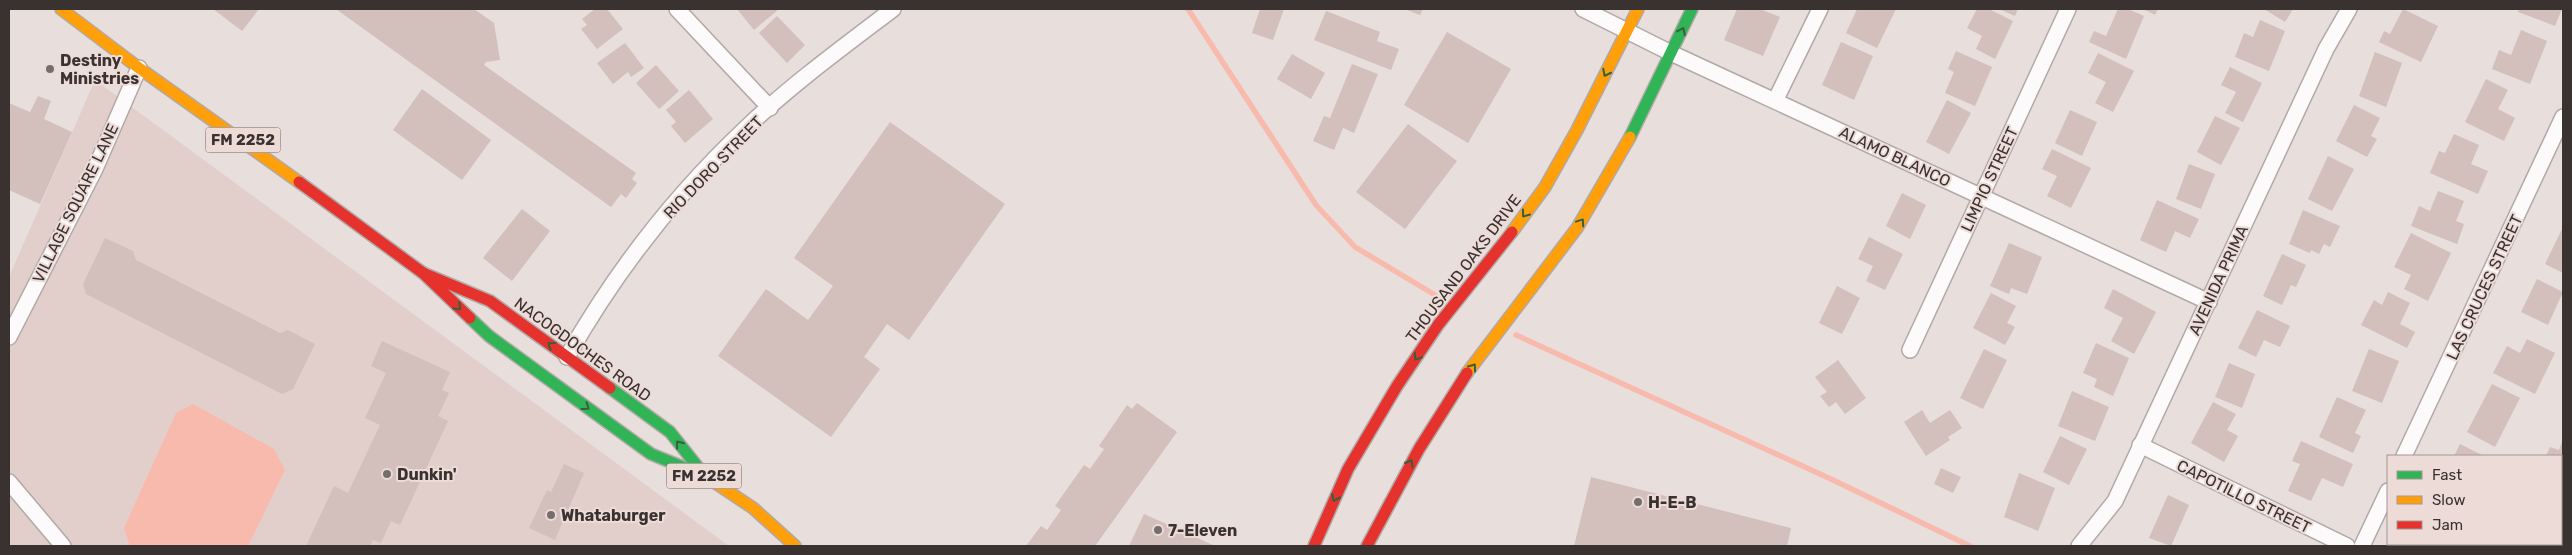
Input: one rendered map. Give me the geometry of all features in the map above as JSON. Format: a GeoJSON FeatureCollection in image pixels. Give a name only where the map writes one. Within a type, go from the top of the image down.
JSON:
{"type":"FeatureCollection","features":[{"type":"Feature","properties":{"kind":"main road","name":"NACOGDOCHES ROAD"},"geometry":{"type":"LineString","coordinates":[[61,9],[139,68],[250,145],[423,272],[489,336],[560,388],[651,454],[705,476],[753,508],[795,546]]}},
{"type":"Feature","properties":{"kind":"main road","name":"THOUSAND OAKS DRIVE"},"geometry":{"type":"LineString","coordinates":[[1314,546],[1348,468],[1397,386],[1438,326],[1480,274],[1545,187],[1629,30],[1638,9]]}},
{"type":"Feature","properties":{"kind":"main road"},"geometry":{"type":"LineString","coordinates":[[1367,546],[1410,462],[1454,392],[1561,251],[1593,204],[1617,162],[1692,9]]}},
{"type":"Feature","properties":{"kind":"main road","name":"NACOGDOCHES ROAD"},"geometry":{"type":"LineString","coordinates":[[423,272],[490,301],[670,432],[705,476]]}},
{"type":"Feature","properties":{"kind":"street"},"geometry":{"type":"LineString","coordinates":[[677,9],[770,108]]}},
{"type":"Feature","properties":{"kind":"street","name":"RIO DORO STREET"},"geometry":{"type":"LineString","coordinates":[[567,357],[583,327],[672,207],[746,128],[835,53],[893,9]]}},
{"type":"Feature","properties":{"kind":"street","name":"ALAMO BLANCO"},"geometry":{"type":"LineString","coordinates":[[1583,9],[1629,30],[1671,53],[2209,302]]}},
{"type":"Feature","properties":{"kind":"street"},"geometry":{"type":"LineString","coordinates":[[1776,100],[1820,9]]}},
{"type":"Feature","properties":{"kind":"street","name":"LIMPIO STREET"},"geometry":{"type":"LineString","coordinates":[[1910,350],[2068,9]]}},
{"type":"Feature","properties":{"kind":"street","name":"AVENIDA PRIMA"},"geometry":{"type":"LineString","coordinates":[[2079,546],[2115,501],[2326,49],[2350,9]]}},
{"type":"Feature","properties":{"kind":"street","name":"VILLAGE SQUARE LANE"},"geometry":{"type":"LineString","coordinates":[[9,337],[95,169],[139,68]]}},
{"type":"Feature","properties":{"kind":"street","name":"LAS CRUCES STREET"},"geometry":{"type":"LineString","coordinates":[[2404,455],[2563,117]]}},
{"type":"Feature","properties":{"kind":"street","name":"CAPOTILLO STREET"},"geometry":{"type":"LineString","coordinates":[[2140,446],[2347,546]]}},
{"type":"Feature","properties":{"kind":"street"},"geometry":{"type":"LineString","coordinates":[[9,482],[63,546]]}},
{"type":"Feature","properties":{"kind":"street"},"geometry":{"type":"LineString","coordinates":[[2362,546],[2387,493]]}},
{"type":"Feature","properties":{"kind":"shaded area"},"geometry":{"type":"Polygon","coordinates":[[[95,80],[729,546],[9,546],[9,277],[95,80]]]}},
{"type":"Feature","properties":{"kind":"shaded area"},"geometry":{"type":"Polygon","coordinates":[[[193,404],[274,449],[285,470],[248,546],[130,546],[124,528],[176,413],[193,404]]]}},
{"type":"Feature","properties":{"kind":"building"},"geometry":{"type":"Polygon","coordinates":[[[213,9],[259,9],[242,31],[213,9]]]}},
{"type":"Feature","properties":{"kind":"building"},"geometry":{"type":"Polygon","coordinates":[[[336,9],[474,9],[494,23],[500,60],[486,62],[484,65],[636,173],[632,179],[637,183],[626,198],[621,194],[611,207],[336,9]]]}},
{"type":"Feature","properties":{"kind":"building"},"geometry":{"type":"Polygon","coordinates":[[[595,9],[607,9],[623,29],[597,49],[581,29],[587,25],[582,19],[595,9]]]}},
{"type":"Feature","properties":{"kind":"building"},"geometry":{"type":"Polygon","coordinates":[[[737,9],[779,9],[754,30],[737,9]]]}},
{"type":"Feature","properties":{"kind":"building"},"geometry":{"type":"Polygon","coordinates":[[[1260,9],[1284,9],[1273,40],[1252,33],[1260,9]]]}},
{"type":"Feature","properties":{"kind":"building"},"geometry":{"type":"Polygon","coordinates":[[[1404,9],[1423,9],[1420,15],[1404,9]]]}},
{"type":"Feature","properties":{"kind":"building"},"geometry":{"type":"Polygon","coordinates":[[[1737,9],[1760,9],[1780,17],[1763,56],[1724,40],[1737,9]]]}},
{"type":"Feature","properties":{"kind":"building"},"geometry":{"type":"Polygon","coordinates":[[[1857,9],[1896,9],[1877,48],[1846,33],[1857,9]]]}},
{"type":"Feature","properties":{"kind":"building"},"geometry":{"type":"Polygon","coordinates":[[[1977,9],[1989,9],[2013,21],[1995,59],[1976,49],[1982,36],[1967,28],[1977,9]]]}},
{"type":"Feature","properties":{"kind":"building"},"geometry":{"type":"Polygon","coordinates":[[[1999,9],[2018,9],[2015,16],[1999,9]]]}},
{"type":"Feature","properties":{"kind":"building"},"geometry":{"type":"Polygon","coordinates":[[[2118,9],[2128,9],[2144,16],[2126,59],[2089,42],[2094,31],[2106,36],[2118,9]]]}},
{"type":"Feature","properties":{"kind":"building"},"geometry":{"type":"Polygon","coordinates":[[[2143,9],[2158,9],[2155,15],[2143,9]]]}},
{"type":"Feature","properties":{"kind":"building"},"geometry":{"type":"Polygon","coordinates":[[[2264,9],[2293,9],[2285,22],[2264,9]]]}},
{"type":"Feature","properties":{"kind":"building"},"geometry":{"type":"Polygon","coordinates":[[[2403,9],[2438,26],[2421,62],[2379,42],[2384,31],[2390,34],[2403,9]]]}},
{"type":"Feature","properties":{"kind":"building"},"geometry":{"type":"Polygon","coordinates":[[[2519,9],[2562,9],[2555,26],[2518,12],[2519,9]]]}},
{"type":"Feature","properties":{"kind":"building"},"geometry":{"type":"Polygon","coordinates":[[[1326,11],[1380,32],[1377,41],[1399,49],[1391,70],[1314,40],[1326,11]]]}},
{"type":"Feature","properties":{"kind":"building"},"geometry":{"type":"Polygon","coordinates":[[[777,16],[805,45],[787,63],[759,33],[777,16]]]}},
{"type":"Feature","properties":{"kind":"building"},"geometry":{"type":"Polygon","coordinates":[[[2260,20],[2285,31],[2269,71],[2235,57],[2244,33],[2253,37],[2260,20]]]}},
{"type":"Feature","properties":{"kind":"building"},"geometry":{"type":"Polygon","coordinates":[[[2521,30],[2547,41],[2530,84],[2492,69],[2499,50],[2511,55],[2521,30]]]}},
{"type":"Feature","properties":{"kind":"building"},"geometry":{"type":"Polygon","coordinates":[[[1447,32],[1511,69],[1468,143],[1404,105],[1447,32]]]}},
{"type":"Feature","properties":{"kind":"building"},"geometry":{"type":"Polygon","coordinates":[[[1841,42],[1873,56],[1854,100],[1822,85],[1841,42]]]}},
{"type":"Feature","properties":{"kind":"building"},"geometry":{"type":"Polygon","coordinates":[[[625,43],[644,68],[631,77],[628,72],[613,84],[597,63],[625,43]]]}},
{"type":"Feature","properties":{"kind":"building"},"geometry":{"type":"Polygon","coordinates":[[[1956,51],[1992,67],[1975,106],[1945,93],[1954,72],[1948,69],[1956,51]]]}},
{"type":"Feature","properties":{"kind":"building"},"geometry":{"type":"Polygon","coordinates":[[[2375,52],[2402,63],[2386,107],[2359,96],[2375,52]]]}},
{"type":"Feature","properties":{"kind":"building"},"geometry":{"type":"Polygon","coordinates":[[[2098,53],[2134,71],[2113,112],[2095,103],[2106,82],[2088,73],[2098,53]]]}},
{"type":"Feature","properties":{"kind":"building"},"geometry":{"type":"Polygon","coordinates":[[[1292,54],[1325,73],[1311,99],[1277,79],[1292,54]]]}},
{"type":"Feature","properties":{"kind":"building"},"geometry":{"type":"Polygon","coordinates":[[[1352,64],[1378,74],[1354,133],[1343,128],[1334,150],[1313,141],[1324,116],[1330,118],[1352,64]]]}},
{"type":"Feature","properties":{"kind":"building"},"geometry":{"type":"Polygon","coordinates":[[[656,65],[679,91],[659,109],[636,83],[656,65]]]}},
{"type":"Feature","properties":{"kind":"building"},"geometry":{"type":"Polygon","coordinates":[[[2230,67],[2262,83],[2243,122],[2225,113],[2236,92],[2221,85],[2230,67]]]}},
{"type":"Feature","properties":{"kind":"building"},"geometry":{"type":"Polygon","coordinates":[[[2486,79],[2508,90],[2498,109],[2515,118],[2504,141],[2465,122],[2486,79]]]}},
{"type":"Feature","properties":{"kind":"building"},"geometry":{"type":"Polygon","coordinates":[[[422,89],[491,140],[462,180],[393,130],[422,89]]]}},
{"type":"Feature","properties":{"kind":"building"},"geometry":{"type":"Polygon","coordinates":[[[689,90],[713,119],[685,143],[671,126],[676,122],[666,110],[689,90]]]}},
{"type":"Feature","properties":{"kind":"building"},"geometry":{"type":"Polygon","coordinates":[[[38,96],[51,101],[44,119],[72,132],[40,204],[9,190],[9,103],[30,112],[38,96]]]}},
{"type":"Feature","properties":{"kind":"building"},"geometry":{"type":"Polygon","coordinates":[[[1947,100],[1971,113],[1949,154],[1926,142],[1947,100]]]}},
{"type":"Feature","properties":{"kind":"building"},"geometry":{"type":"Polygon","coordinates":[[[2354,105],[2380,118],[2371,136],[2377,139],[2367,157],[2336,141],[2354,105]]]}},
{"type":"Feature","properties":{"kind":"building"},"geometry":{"type":"Polygon","coordinates":[[[2070,110],[2097,122],[2082,156],[2055,143],[2070,110]]]}},
{"type":"Feature","properties":{"kind":"building"},"geometry":{"type":"Polygon","coordinates":[[[2215,116],[2240,128],[2221,165],[2197,152],[2215,116]]]}},
{"type":"Feature","properties":{"kind":"building"},"geometry":{"type":"Polygon","coordinates":[[[890,122],[1005,204],[909,340],[887,324],[864,357],[880,369],[831,437],[718,356],[766,289],[808,320],[833,286],[794,258],[890,122]]]}},
{"type":"Feature","properties":{"kind":"building"},"geometry":{"type":"Polygon","coordinates":[[[1408,124],[1457,161],[1405,229],[1356,192],[1408,124]]]}},
{"type":"Feature","properties":{"kind":"building"},"geometry":{"type":"Polygon","coordinates":[[[2454,134],[2479,145],[2471,164],[2488,171],[2478,194],[2430,173],[2439,151],[2445,153],[2454,134]]]}},
{"type":"Feature","properties":{"kind":"building"},"geometry":{"type":"Polygon","coordinates":[[[2052,149],[2091,168],[2071,208],[2047,196],[2057,176],[2042,169],[2052,149]]]}},
{"type":"Feature","properties":{"kind":"building"},"geometry":{"type":"Polygon","coordinates":[[[2328,156],[2354,169],[2332,211],[2308,199],[2328,156]]]}},
{"type":"Feature","properties":{"kind":"building"},"geometry":{"type":"Polygon","coordinates":[[[2189,164],[2215,174],[2201,209],[2176,199],[2189,164]]]}},
{"type":"Feature","properties":{"kind":"building"},"geometry":{"type":"Polygon","coordinates":[[[2438,191],[2464,201],[2456,221],[2464,224],[2457,244],[2411,226],[2419,206],[2430,211],[2438,191]]]}},
{"type":"Feature","properties":{"kind":"building"},"geometry":{"type":"Polygon","coordinates":[[[1902,193],[1926,205],[1910,239],[1886,226],[1902,193]]]}},
{"type":"Feature","properties":{"kind":"building"},"geometry":{"type":"Polygon","coordinates":[[[2157,200],[2199,219],[2190,238],[2175,231],[2166,252],[2140,240],[2157,200]]]}},
{"type":"Feature","properties":{"kind":"building"},"geometry":{"type":"Polygon","coordinates":[[[522,209],[550,231],[512,281],[483,258],[522,209]]]}},
{"type":"Feature","properties":{"kind":"building"},"geometry":{"type":"Polygon","coordinates":[[[2303,210],[2340,226],[2330,247],[2324,244],[2319,254],[2311,250],[2310,253],[2289,244],[2303,210]]]}},
{"type":"Feature","properties":{"kind":"building"},"geometry":{"type":"Polygon","coordinates":[[[2563,227],[2563,273],[2545,264],[2563,227]]]}},
{"type":"Feature","properties":{"kind":"building"},"geometry":{"type":"Polygon","coordinates":[[[2411,233],[2451,253],[2428,301],[2404,289],[2411,275],[2394,267],[2411,233]]]}},
{"type":"Feature","properties":{"kind":"building"},"geometry":{"type":"Polygon","coordinates":[[[1869,237],[1903,254],[1885,290],[1866,281],[1873,266],[1858,259],[1869,237]]]}},
{"type":"Feature","properties":{"kind":"building"},"geometry":{"type":"Polygon","coordinates":[[[105,238],[133,251],[136,260],[280,333],[288,330],[315,344],[293,389],[282,394],[86,294],[83,284],[105,238]]]}},
{"type":"Feature","properties":{"kind":"building"},"geometry":{"type":"Polygon","coordinates":[[[2009,243],[2042,257],[2027,294],[2011,288],[2009,294],[1990,286],[2009,243]]]}},
{"type":"Feature","properties":{"kind":"building"},"geometry":{"type":"Polygon","coordinates":[[[2282,254],[2306,265],[2296,287],[2291,285],[2282,305],[2263,296],[2282,254]]]}},
{"type":"Feature","properties":{"kind":"building"},"geometry":{"type":"Polygon","coordinates":[[[2537,279],[2563,292],[2548,325],[2521,312],[2537,279]]]}},
{"type":"Feature","properties":{"kind":"building"},"geometry":{"type":"Polygon","coordinates":[[[1837,286],[1860,298],[1842,334],[1819,323],[1837,286]]]}},
{"type":"Feature","properties":{"kind":"building"},"geometry":{"type":"Polygon","coordinates":[[[2113,289],[2156,312],[2134,354],[2111,341],[2123,318],[2104,308],[2113,289]]]}},
{"type":"Feature","properties":{"kind":"building"},"geometry":{"type":"Polygon","coordinates":[[[2388,292],[2410,303],[2400,324],[2415,332],[2407,348],[2361,325],[2374,300],[2382,305],[2388,292]]]}},
{"type":"Feature","properties":{"kind":"building"},"geometry":{"type":"Polygon","coordinates":[[[1991,293],[2016,306],[2007,323],[2015,327],[2005,345],[1973,328],[1991,293]]]}},
{"type":"Feature","properties":{"kind":"building"},"geometry":{"type":"Polygon","coordinates":[[[2257,310],[2290,326],[2280,347],[2264,340],[2256,357],[2238,348],[2257,310]]]}},
{"type":"Feature","properties":{"kind":"building"},"geometry":{"type":"Polygon","coordinates":[[[2527,339],[2555,353],[2535,394],[2493,373],[2507,346],[2520,353],[2527,339]]]}},
{"type":"Feature","properties":{"kind":"building"},"geometry":{"type":"Polygon","coordinates":[[[382,341],[450,372],[442,390],[449,393],[438,416],[448,421],[400,525],[391,521],[381,543],[373,540],[370,546],[306,546],[334,486],[348,493],[380,425],[365,418],[386,373],[371,366],[382,341]]]}},
{"type":"Feature","properties":{"kind":"building"},"geometry":{"type":"Polygon","coordinates":[[[2096,343],[2129,358],[2113,396],[2094,387],[2097,379],[2083,373],[2096,343]]]}},
{"type":"Feature","properties":{"kind":"building"},"geometry":{"type":"Polygon","coordinates":[[[1984,349],[2007,360],[1983,409],[1960,398],[1984,349]]]}},
{"type":"Feature","properties":{"kind":"building"},"geometry":{"type":"Polygon","coordinates":[[[2369,349],[2399,361],[2382,403],[2352,391],[2369,349]]]}},
{"type":"Feature","properties":{"kind":"building"},"geometry":{"type":"Polygon","coordinates":[[[1838,360],[1866,398],[1845,414],[1836,402],[1829,407],[1820,396],[1827,392],[1815,377],[1838,360]]]}},
{"type":"Feature","properties":{"kind":"building"},"geometry":{"type":"Polygon","coordinates":[[[2229,363],[2255,374],[2242,408],[2215,397],[2229,363]]]}},
{"type":"Feature","properties":{"kind":"building"},"geometry":{"type":"Polygon","coordinates":[[[2492,384],[2520,398],[2495,447],[2467,432],[2492,384]]]}},
{"type":"Feature","properties":{"kind":"building"},"geometry":{"type":"Polygon","coordinates":[[[2072,391],[2109,407],[2095,441],[2058,426],[2072,391]]]}},
{"type":"Feature","properties":{"kind":"building"},"geometry":{"type":"Polygon","coordinates":[[[2337,397],[2366,410],[2355,433],[2361,436],[2353,453],[2319,437],[2337,397]]]}},
{"type":"Feature","properties":{"kind":"building"},"geometry":{"type":"Polygon","coordinates":[[[2213,402],[2236,414],[2227,430],[2238,436],[2224,462],[2191,443],[2213,402]]]}},
{"type":"Feature","properties":{"kind":"building"},"geometry":{"type":"Polygon","coordinates":[[[1137,403],[1177,432],[1095,546],[1026,546],[1041,526],[1047,530],[1061,510],[1055,506],[1084,465],[1090,469],[1104,449],[1099,446],[1127,405],[1132,409],[1137,403]]]}},
{"type":"Feature","properties":{"kind":"building"},"geometry":{"type":"Polygon","coordinates":[[[1922,410],[1930,423],[1950,410],[1962,428],[1948,437],[1950,440],[1926,456],[1904,422],[1922,410]]]}},
{"type":"Feature","properties":{"kind":"building"},"geometry":{"type":"Polygon","coordinates":[[[2060,436],[2087,449],[2069,485],[2043,472],[2060,436]]]}},
{"type":"Feature","properties":{"kind":"building"},"geometry":{"type":"Polygon","coordinates":[[[2563,439],[2563,476],[2562,455],[2546,455],[2550,447],[2559,450],[2563,439]]]}},
{"type":"Feature","properties":{"kind":"building"},"geometry":{"type":"Polygon","coordinates":[[[2301,441],[2353,464],[2343,487],[2322,478],[2311,501],[2288,491],[2300,464],[2292,461],[2301,441]]]}},
{"type":"Feature","properties":{"kind":"building"},"geometry":{"type":"Polygon","coordinates":[[[2460,444],[2482,455],[2454,455],[2460,444]]]}},
{"type":"Feature","properties":{"kind":"building","name":"Whataburger"},"geometry":{"type":"Polygon","coordinates":[[[564,464],[584,473],[555,540],[529,528],[547,490],[551,492],[564,464]]]}},
{"type":"Feature","properties":{"kind":"building"},"geometry":{"type":"Polygon","coordinates":[[[1941,468],[1961,477],[1953,493],[1934,484],[1941,468]]]}},
{"type":"Feature","properties":{"kind":"building"},"geometry":{"type":"Polygon","coordinates":[[[2019,473],[2055,488],[2038,531],[2004,517],[2019,473]]]}},
{"type":"Feature","properties":{"kind":"building","name":"H-E-B"},"geometry":{"type":"Polygon","coordinates":[[[1591,477],[1791,528],[1787,546],[1574,546],[1591,477]]]}},
{"type":"Feature","properties":{"kind":"building"},"geometry":{"type":"Polygon","coordinates":[[[2562,486],[2563,487],[2563,546],[2560,545],[2562,486]]]}},
{"type":"Feature","properties":{"kind":"building"},"geometry":{"type":"Polygon","coordinates":[[[2168,495],[2189,505],[2171,546],[2149,538],[2168,495]]]}},
{"type":"Feature","properties":{"kind":"building","name":"7-Eleven"},"geometry":{"type":"Polygon","coordinates":[[[1144,514],[1215,546],[1129,546],[1144,514]]]}},
{"type":"Feature","properties":{"kind":"building"},"geometry":{"type":"Polygon","coordinates":[[[2414,545],[2448,545],[2448,546],[2414,545]]]}},
{"type":"Feature","properties":{"kind":"waterway"},"geometry":{"type":"LineString","coordinates":[[1188,9],[1316,205],[1355,247],[1435,295]]}},
{"type":"Feature","properties":{"kind":"waterway"},"geometry":{"type":"LineString","coordinates":[[1516,335],[1833,480],[1970,546]]}},
{"type":"Feature","properties":{"kind":"traffic: fast"},"geometry":{"type":"LineString","coordinates":[[1630,137],[1692,9]]}},
{"type":"Feature","properties":{"kind":"traffic: fast"},"geometry":{"type":"LineString","coordinates":[[470,318],[489,336],[651,454],[705,476],[670,432],[610,388]]}},
{"type":"Feature","properties":{"kind":"traffic: slow"},"geometry":{"type":"LineString","coordinates":[[61,9],[139,68],[299,182]]}},
{"type":"Feature","properties":{"kind":"traffic: slow"},"geometry":{"type":"LineString","coordinates":[[1512,232],[1545,187],[1577,130],[1638,9]]}},
{"type":"Feature","properties":{"kind":"traffic: slow"},"geometry":{"type":"LineString","coordinates":[[1467,373],[1577,228],[1630,137]]}},
{"type":"Feature","properties":{"kind":"traffic: slow"},"geometry":{"type":"LineString","coordinates":[[705,476],[753,508],[795,546]]}},
{"type":"Feature","properties":{"kind":"traffic: jam"},"geometry":{"type":"LineString","coordinates":[[299,182],[423,273],[470,318]]}},
{"type":"Feature","properties":{"kind":"traffic: jam"},"geometry":{"type":"LineString","coordinates":[[1314,546],[1348,469],[1397,386],[1438,325],[1512,232]]}},
{"type":"Feature","properties":{"kind":"traffic: jam"},"geometry":{"type":"LineString","coordinates":[[423,273],[490,301],[610,388]]}},
{"type":"Feature","properties":{"kind":"traffic: jam"},"geometry":{"type":"LineString","coordinates":[[1367,546],[1419,449],[1467,373]]}},
{"type":"Feature","properties":{"kind":"place","name":"Destiny Ministries"},"geometry":{"type":"Point","coordinates":[50,69]}},
{"type":"Feature","properties":{"kind":"place","name":"Dunkin'"},"geometry":{"type":"Point","coordinates":[387,474]}},
{"type":"Feature","properties":{"kind":"place","name":"H-E-B"},"geometry":{"type":"Point","coordinates":[1638,502]}},
{"type":"Feature","properties":{"kind":"place","name":"Whataburger"},"geometry":{"type":"Point","coordinates":[551,515]}},
{"type":"Feature","properties":{"kind":"place","name":"7-Eleven"},"geometry":{"type":"Point","coordinates":[1158,530]}}]}
